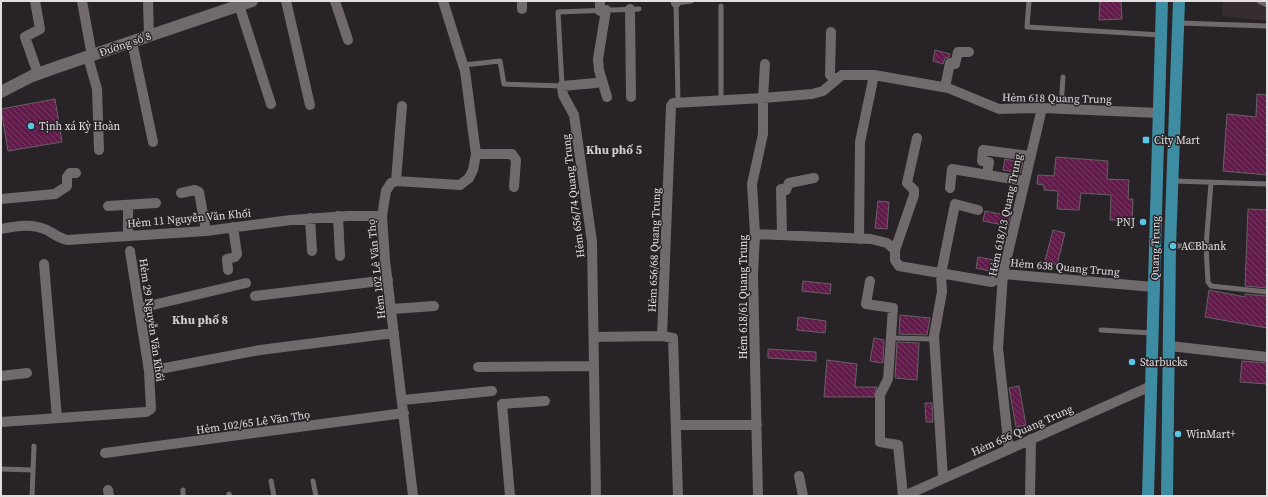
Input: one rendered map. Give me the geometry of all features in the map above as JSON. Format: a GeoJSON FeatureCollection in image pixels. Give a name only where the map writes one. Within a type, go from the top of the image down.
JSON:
{"type":"FeatureCollection","features":[{"type":"Feature","properties":{"kind":"main road","name":"Quang Trung"},"geometry":{"type":"LineString","coordinates":[[1148,496],[1162,1]]}},
{"type":"Feature","properties":{"kind":"main road","name":"Quang Trung"},"geometry":{"type":"LineString","coordinates":[[1167,496],[1170,246],[1179,1]]}},
{"type":"Feature","properties":{"kind":"main road"},"geometry":{"type":"LineString","coordinates":[[1155,246],[1170,246]]}},
{"type":"Feature","properties":{"kind":"street"},"geometry":{"type":"LineString","coordinates":[[36,1],[40,29],[27,34],[25,37],[38,74]]}},
{"type":"Feature","properties":{"kind":"street"},"geometry":{"type":"LineString","coordinates":[[82,1],[90,56],[97,89],[99,150]]}},
{"type":"Feature","properties":{"kind":"street"},"geometry":{"type":"LineString","coordinates":[[148,1],[149,36]]}},
{"type":"Feature","properties":{"kind":"street","name":"Đường số 8"},"geometry":{"type":"LineString","coordinates":[[1,92],[38,74],[149,36],[225,6],[239,5],[252,1]]}},
{"type":"Feature","properties":{"kind":"street"},"geometry":{"type":"LineString","coordinates":[[286,1],[310,105]]}},
{"type":"Feature","properties":{"kind":"street"},"geometry":{"type":"LineString","coordinates":[[335,1],[348,40]]}},
{"type":"Feature","properties":{"kind":"street"},"geometry":{"type":"LineString","coordinates":[[402,106],[396,181],[460,185],[469,178],[473,170],[476,154],[464,65],[446,2]]}},
{"type":"Feature","properties":{"kind":"street"},"geometry":{"type":"LineString","coordinates":[[239,5],[271,104]]}},
{"type":"Feature","properties":{"kind":"street"},"geometry":{"type":"LineString","coordinates":[[602,7],[598,59],[599,70],[608,96]]}},
{"type":"Feature","properties":{"kind":"street"},"geometry":{"type":"LineString","coordinates":[[631,98],[635,9]]}},
{"type":"Feature","properties":{"kind":"street"},"geometry":{"type":"LineString","coordinates":[[831,32],[830,75],[835,79]]}},
{"type":"Feature","properties":{"kind":"street"},"geometry":{"type":"LineString","coordinates":[[132,42],[153,142]]}},
{"type":"Feature","properties":{"kind":"street"},"geometry":{"type":"LineString","coordinates":[[945,87],[950,63],[955,64],[958,52],[969,52]]}},
{"type":"Feature","properties":{"kind":"street","name":"Hẻm 618/61 Quang Trung"},"geometry":{"type":"LineString","coordinates":[[758,496],[753,274],[755,234],[752,184],[763,134],[762,98],[765,64]]}},
{"type":"Feature","properties":{"kind":"street","name":"Hẻm 618 Quang Trung"},"geometry":{"type":"LineString","coordinates":[[678,101],[720,101],[823,91],[842,74],[874,75],[945,87],[999,109],[1061,108],[1159,113]]}},
{"type":"Feature","properties":{"kind":"street"},"geometry":{"type":"LineString","coordinates":[[859,239],[860,142],[874,75]]}},
{"type":"Feature","properties":{"kind":"street"},"geometry":{"type":"LineString","coordinates":[[562,86],[596,83]]}},
{"type":"Feature","properties":{"kind":"street","name":"Hẻm 656/74 Quang Trung"},"geometry":{"type":"LineString","coordinates":[[562,86],[563,95],[574,115],[592,242],[596,496]]}},
{"type":"Feature","properties":{"kind":"street","name":"Hẻm 656/68 Quang Trung"},"geometry":{"type":"LineString","coordinates":[[662,336],[671,106],[673,103],[678,101]]}},
{"type":"Feature","properties":{"kind":"street","name":"Hẻm 618/13 Quang Trung"},"geometry":{"type":"LineString","coordinates":[[1009,449],[998,348],[1003,274],[1042,108]]}},
{"type":"Feature","properties":{"kind":"street"},"geometry":{"type":"LineString","coordinates":[[755,234],[872,239],[887,243],[895,250],[914,195],[914,190],[908,183],[916,138]]}},
{"type":"Feature","properties":{"kind":"street"},"geometry":{"type":"LineString","coordinates":[[987,175],[989,162],[982,161],[982,150],[1030,156]]}},
{"type":"Feature","properties":{"kind":"street"},"geometry":{"type":"LineString","coordinates":[[476,154],[512,154],[516,160],[514,187]]}},
{"type":"Feature","properties":{"kind":"street"},"geometry":{"type":"LineString","coordinates":[[950,188],[952,169],[1024,181]]}},
{"type":"Feature","properties":{"kind":"street"},"geometry":{"type":"LineString","coordinates":[[1,198],[55,194],[67,186],[67,177],[70,173],[76,174]]}},
{"type":"Feature","properties":{"kind":"street"},"geometry":{"type":"LineString","coordinates":[[782,235],[781,189],[786,190],[789,184],[814,178]]}},
{"type":"Feature","properties":{"kind":"street","name":"Hẻm 102 Lê Văn Thọ"},"geometry":{"type":"LineString","coordinates":[[396,181],[391,183],[386,191],[382,216],[413,496]]}},
{"type":"Feature","properties":{"kind":"street"},"geometry":{"type":"LineString","coordinates":[[181,193],[195,190],[199,192],[206,231]]}},
{"type":"Feature","properties":{"kind":"street"},"geometry":{"type":"LineString","coordinates":[[108,206],[128,206],[156,203]]}},
{"type":"Feature","properties":{"kind":"street"},"geometry":{"type":"LineString","coordinates":[[942,478],[934,339],[942,292],[941,274],[955,204],[978,210]]}},
{"type":"Feature","properties":{"kind":"street"},"geometry":{"type":"LineString","coordinates":[[128,206],[128,236]]}},
{"type":"Feature","properties":{"kind":"street"},"geometry":{"type":"LineString","coordinates":[[338,216],[340,256]]}},
{"type":"Feature","properties":{"kind":"street","name":"Hẻm 11 Nguyễn Văn Khối"},"geometry":{"type":"LineString","coordinates":[[1,229],[28,225],[40,227],[60,239],[67,240],[206,231],[310,218],[338,216],[382,216]]}},
{"type":"Feature","properties":{"kind":"street"},"geometry":{"type":"LineString","coordinates":[[310,218],[312,251]]}},
{"type":"Feature","properties":{"kind":"street"},"geometry":{"type":"LineString","coordinates":[[228,270],[227,259],[235,257],[236,254],[233,228]]}},
{"type":"Feature","properties":{"kind":"street","name":"Hẻm 638 Quang Trung"},"geometry":{"type":"LineString","coordinates":[[895,250],[895,260],[899,266],[992,282],[1003,274],[1154,287]]}},
{"type":"Feature","properties":{"kind":"street","name":"Hẻm 29 Nguyễn Văn Khối"},"geometry":{"type":"LineString","coordinates":[[1,422],[146,412],[151,409],[149,371],[130,251]]}},
{"type":"Feature","properties":{"kind":"street"},"geometry":{"type":"LineString","coordinates":[[44,264],[57,418]]}},
{"type":"Feature","properties":{"kind":"street"},"geometry":{"type":"LineString","coordinates":[[255,296],[388,280]]}},
{"type":"Feature","properties":{"kind":"street"},"geometry":{"type":"LineString","coordinates":[[870,281],[866,304],[893,308],[888,379],[880,395],[880,442],[898,445],[903,496]]}},
{"type":"Feature","properties":{"kind":"street"},"geometry":{"type":"LineString","coordinates":[[140,308],[246,283]]}},
{"type":"Feature","properties":{"kind":"street"},"geometry":{"type":"LineString","coordinates":[[392,309],[434,306]]}},
{"type":"Feature","properties":{"kind":"street"},"geometry":{"type":"LineString","coordinates":[[149,371],[260,350],[394,333]]}},
{"type":"Feature","properties":{"kind":"street"},"geometry":{"type":"LineString","coordinates":[[594,337],[662,336],[673,338],[678,496]]}},
{"type":"Feature","properties":{"kind":"street"},"geometry":{"type":"LineString","coordinates":[[1170,346],[1267,357]]}},
{"type":"Feature","properties":{"kind":"street"},"geometry":{"type":"LineString","coordinates":[[478,367],[594,366]]}},
{"type":"Feature","properties":{"kind":"street"},"geometry":{"type":"LineString","coordinates":[[1,376],[27,373]]}},
{"type":"Feature","properties":{"kind":"street","name":"Hẻm 656 Quang Trung"},"geometry":{"type":"LineString","coordinates":[[903,496],[1151,386]]}},
{"type":"Feature","properties":{"kind":"street"},"geometry":{"type":"LineString","coordinates":[[403,400],[492,391]]}},
{"type":"Feature","properties":{"kind":"street"},"geometry":{"type":"LineString","coordinates":[[510,496],[502,404],[545,401]]}},
{"type":"Feature","properties":{"kind":"street","name":"Hẻm 102/65 Lê Văn Thọ"},"geometry":{"type":"LineString","coordinates":[[105,453],[404,413]]}},
{"type":"Feature","properties":{"kind":"street"},"geometry":{"type":"LineString","coordinates":[[676,425],[757,425]]}},
{"type":"Feature","properties":{"kind":"street"},"geometry":{"type":"LineString","coordinates":[[1030,496],[1031,439]]}},
{"type":"Feature","properties":{"kind":"street"},"geometry":{"type":"LineString","coordinates":[[799,476],[803,496]]}},
{"type":"Feature","properties":{"kind":"street"},"geometry":{"type":"LineString","coordinates":[[928,484],[928,496]]}},
{"type":"Feature","properties":{"kind":"lane"},"geometry":{"type":"LineString","coordinates":[[676,2],[691,1]]}},
{"type":"Feature","properties":{"kind":"lane"},"geometry":{"type":"LineString","coordinates":[[1029,1],[1027,27],[1162,35]]}},
{"type":"Feature","properties":{"kind":"lane"},"geometry":{"type":"LineString","coordinates":[[1259,1],[1267,5]]}},
{"type":"Feature","properties":{"kind":"lane","name":"Hẻm 656/68 Quang Trung"},"geometry":{"type":"LineString","coordinates":[[676,2],[678,101]]}},
{"type":"Feature","properties":{"kind":"lane"},"geometry":{"type":"LineString","coordinates":[[720,101],[721,6]]}},
{"type":"Feature","properties":{"kind":"lane","name":"Hẻm 656/74 Quang Trung"},"geometry":{"type":"LineString","coordinates":[[562,86],[558,12],[602,7],[635,9]]}},
{"type":"Feature","properties":{"kind":"lane"},"geometry":{"type":"LineString","coordinates":[[1178,23],[1267,26]]}},
{"type":"Feature","properties":{"kind":"lane"},"geometry":{"type":"LineString","coordinates":[[464,65],[500,61],[504,84],[562,86]]}},
{"type":"Feature","properties":{"kind":"lane"},"geometry":{"type":"LineString","coordinates":[[1061,108],[1063,77]]}},
{"type":"Feature","properties":{"kind":"lane"},"geometry":{"type":"LineString","coordinates":[[1172,181],[1267,184]]}},
{"type":"Feature","properties":{"kind":"lane"},"geometry":{"type":"LineString","coordinates":[[1211,183],[1206,246],[1207,278],[1210,286],[1267,292]]}},
{"type":"Feature","properties":{"kind":"lane"},"geometry":{"type":"LineString","coordinates":[[1170,246],[1206,246]]}},
{"type":"Feature","properties":{"kind":"lane"},"geometry":{"type":"LineString","coordinates":[[1101,330],[1152,333]]}},
{"type":"Feature","properties":{"kind":"lane"},"geometry":{"type":"LineString","coordinates":[[891,338],[934,339]]}},
{"type":"Feature","properties":{"kind":"lane"},"geometry":{"type":"LineString","coordinates":[[32,496],[34,446]]}},
{"type":"Feature","properties":{"kind":"lane"},"geometry":{"type":"LineString","coordinates":[[1,469],[33,470]]}},
{"type":"Feature","properties":{"kind":"lane"},"geometry":{"type":"LineString","coordinates":[[271,481],[274,496]]}},
{"type":"Feature","properties":{"kind":"lane"},"geometry":{"type":"LineString","coordinates":[[313,481],[316,496]]}},
{"type":"Feature","properties":{"kind":"lane"},"geometry":{"type":"LineString","coordinates":[[183,490],[183,496]]}},
{"type":"Feature","properties":{"kind":"shaded area"},"geometry":{"type":"Polygon","coordinates":[[[1223,1],[1267,1],[1267,21],[1222,16],[1223,1]]]}},
{"type":"Feature","properties":{"kind":"building"},"geometry":{"type":"Polygon","coordinates":[[[1100,1],[1121,1],[1122,19],[1099,20],[1100,1]]]}},
{"type":"Feature","properties":{"kind":"building"},"geometry":{"type":"Polygon","coordinates":[[[935,50],[950,54],[949,57],[945,58],[943,64],[933,61],[935,50]]]}},
{"type":"Feature","properties":{"kind":"building"},"geometry":{"type":"Polygon","coordinates":[[[1257,94],[1267,95],[1267,175],[1223,171],[1227,114],[1256,117],[1257,94]]]}},
{"type":"Feature","properties":{"kind":"building","name":"Tịnh xá Kỳ Hoàn"},"geometry":{"type":"Polygon","coordinates":[[[55,99],[62,142],[8,151],[1,109],[55,99]]]}},
{"type":"Feature","properties":{"kind":"building"},"geometry":{"type":"Polygon","coordinates":[[[1056,157],[1108,161],[1107,179],[1129,180],[1128,199],[1133,199],[1132,221],[1110,220],[1111,195],[1081,193],[1079,210],[1057,209],[1058,191],[1044,190],[1044,185],[1037,184],[1038,175],[1054,176],[1056,157]]]}},
{"type":"Feature","properties":{"kind":"building"},"geometry":{"type":"Polygon","coordinates":[[[1005,159],[1023,163],[1020,173],[1003,170],[1005,159]]]}},
{"type":"Feature","properties":{"kind":"building"},"geometry":{"type":"Polygon","coordinates":[[[878,201],[889,202],[887,229],[875,228],[878,201]]]}},
{"type":"Feature","properties":{"kind":"building"},"geometry":{"type":"Polygon","coordinates":[[[1248,209],[1267,210],[1267,288],[1245,286],[1248,209]]]}},
{"type":"Feature","properties":{"kind":"building"},"geometry":{"type":"Polygon","coordinates":[[[985,211],[1010,216],[1008,226],[983,221],[985,211]]]}},
{"type":"Feature","properties":{"kind":"building"},"geometry":{"type":"Polygon","coordinates":[[[1053,230],[1065,233],[1057,265],[1045,261],[1053,230]]]}},
{"type":"Feature","properties":{"kind":"building"},"geometry":{"type":"Polygon","coordinates":[[[978,257],[999,261],[997,270],[994,272],[976,268],[978,257]]]}},
{"type":"Feature","properties":{"kind":"building"},"geometry":{"type":"Polygon","coordinates":[[[803,281],[831,284],[830,294],[802,291],[803,281]]]}},
{"type":"Feature","properties":{"kind":"building"},"geometry":{"type":"Polygon","coordinates":[[[1209,290],[1245,297],[1245,294],[1267,296],[1267,328],[1205,317],[1209,290]]]}},
{"type":"Feature","properties":{"kind":"building"},"geometry":{"type":"Polygon","coordinates":[[[900,315],[930,318],[927,335],[899,334],[900,315]]]}},
{"type":"Feature","properties":{"kind":"building"},"geometry":{"type":"Polygon","coordinates":[[[798,317],[826,321],[825,333],[797,330],[798,317]]]}},
{"type":"Feature","properties":{"kind":"building"},"geometry":{"type":"Polygon","coordinates":[[[874,338],[884,340],[883,363],[870,361],[874,338]]]}},
{"type":"Feature","properties":{"kind":"building"},"geometry":{"type":"Polygon","coordinates":[[[897,342],[919,343],[917,380],[895,378],[897,342]]]}},
{"type":"Feature","properties":{"kind":"building"},"geometry":{"type":"Polygon","coordinates":[[[768,349],[816,352],[816,361],[768,358],[768,349]]]}},
{"type":"Feature","properties":{"kind":"building"},"geometry":{"type":"Polygon","coordinates":[[[827,360],[857,364],[855,387],[877,387],[874,397],[824,397],[827,360]]]}},
{"type":"Feature","properties":{"kind":"building"},"geometry":{"type":"Polygon","coordinates":[[[1242,361],[1267,363],[1267,384],[1240,382],[1242,361]]]}},
{"type":"Feature","properties":{"kind":"building"},"geometry":{"type":"Polygon","coordinates":[[[1019,386],[1026,425],[1016,427],[1009,388],[1019,386]]]}},
{"type":"Feature","properties":{"kind":"building"},"geometry":{"type":"Polygon","coordinates":[[[925,403],[932,403],[933,422],[926,422],[925,403]]]}},
{"type":"Feature","properties":{"kind":"place","name":"Tịnh xá Kỳ Hoàn"},"geometry":{"type":"Point","coordinates":[31,126]}},
{"type":"Feature","properties":{"kind":"place","name":"City Mart"},"geometry":{"type":"Point","coordinates":[1146,140]}},
{"type":"Feature","properties":{"kind":"place","name":"PNJ"},"geometry":{"type":"Point","coordinates":[1143,222]}},
{"type":"Feature","properties":{"kind":"place","name":"ACBbank"},"geometry":{"type":"Point","coordinates":[1173,246]}},
{"type":"Feature","properties":{"kind":"place","name":"Starbucks"},"geometry":{"type":"Point","coordinates":[1132,362]}},
{"type":"Feature","properties":{"kind":"place","name":"WinMart+"},"geometry":{"type":"Point","coordinates":[1178,434]}},
{"type":"Feature","properties":{"kind":"district","name":"Khu phố 5"},"geometry":{"type":"Point","coordinates":[614,150]}},
{"type":"Feature","properties":{"kind":"district","name":"Khu phố 8"},"geometry":{"type":"Point","coordinates":[200,320]}}]}
